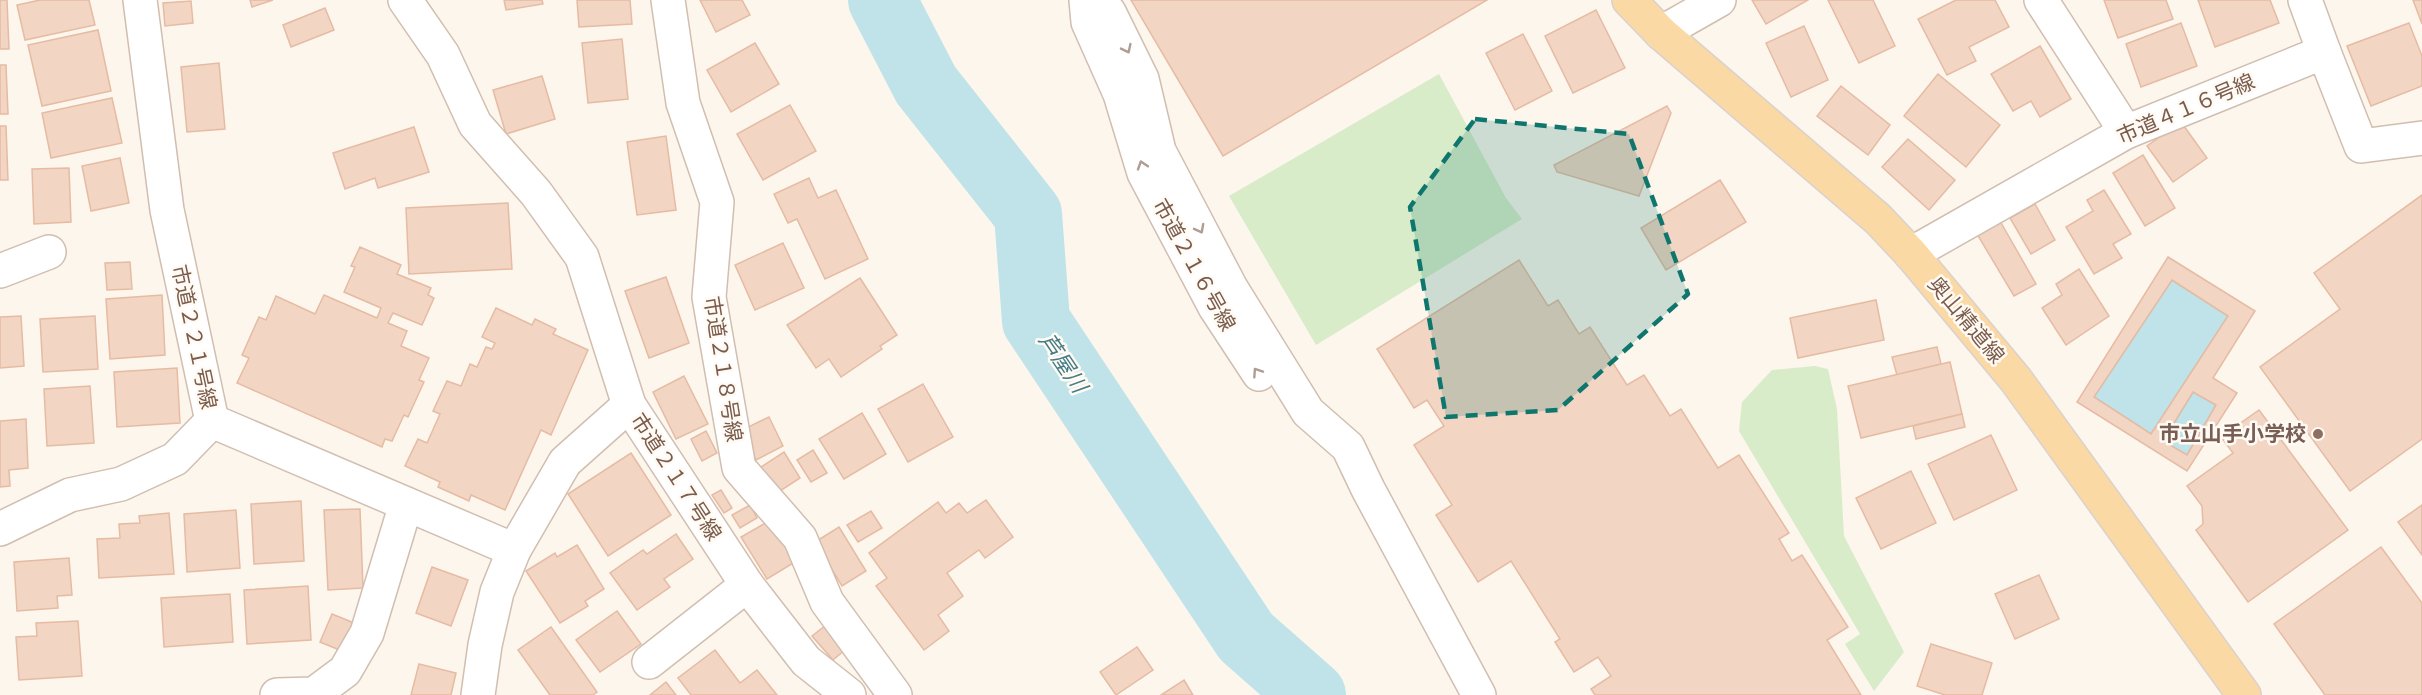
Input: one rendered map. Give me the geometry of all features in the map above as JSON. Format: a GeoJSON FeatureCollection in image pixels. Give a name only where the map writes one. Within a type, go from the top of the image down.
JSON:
{"type":"FeatureCollection","features":[{"type":"Feature","properties":{"kind":"main road","name":"奥山精道線"},"geometry":{"type":"LineString","coordinates":[[1629,0],[1661,33],[1878,219],[1911,254],[2016,380],[2244,695]]}},
{"type":"Feature","properties":{"kind":"street","name":"市道２２１号線"},"geometry":{"type":"LineString","coordinates":[[140,0],[167,210],[212,421],[514,550]]}},
{"type":"Feature","properties":{"kind":"street"},"geometry":{"type":"LineString","coordinates":[[405,0],[443,55],[475,124],[536,193],[582,257],[629,405]]}},
{"type":"Feature","properties":{"kind":"street","name":"市道２１８号線"},"geometry":{"type":"LineString","coordinates":[[668,0],[683,103],[717,202],[709,297],[739,468],[800,538],[827,602],[895,695]]}},
{"type":"Feature","properties":{"kind":"street","name":"市道２１６号線"},"geometry":{"type":"LineString","coordinates":[[1086,0],[1088,22],[1120,94],[1144,173],[1215,308],[1294,427],[1368,489]]}},
{"type":"Feature","properties":{"kind":"street","name":"市道２１６号線"},"geometry":{"type":"LineString","coordinates":[[1096,0],[1109,12],[1142,79],[1159,151],[1231,288],[1308,412],[1348,447],[1368,489],[1479,695]]}},
{"type":"Feature","properties":{"kind":"street"},"geometry":{"type":"LineString","coordinates":[[1661,33],[1719,0]]}},
{"type":"Feature","properties":{"kind":"street"},"geometry":{"type":"LineString","coordinates":[[2041,0],[2126,132]]}},
{"type":"Feature","properties":{"kind":"street"},"geometry":{"type":"LineString","coordinates":[[2305,0],[2361,146],[2422,138]]}},
{"type":"Feature","properties":{"kind":"street","name":"市道４１６号線"},"geometry":{"type":"LineString","coordinates":[[1911,254],[2126,132],[2324,52]]}},
{"type":"Feature","properties":{"kind":"street"},"geometry":{"type":"LineString","coordinates":[[0,271],[49,252]]}},
{"type":"Feature","properties":{"kind":"street","name":"市道２１７号線"},"geometry":{"type":"LineString","coordinates":[[478,695],[485,645],[497,592],[514,550],[565,462],[629,405],[747,585],[806,661],[849,695]]}},
{"type":"Feature","properties":{"kind":"street"},"geometry":{"type":"LineString","coordinates":[[0,529],[70,495],[121,484],[175,459],[212,421]]}},
{"type":"Feature","properties":{"kind":"street"},"geometry":{"type":"LineString","coordinates":[[277,695],[314,694],[345,670],[367,633],[406,504]]}},
{"type":"Feature","properties":{"kind":"street"},"geometry":{"type":"LineString","coordinates":[[649,662],[747,585]]}},
{"type":"Feature","properties":{"kind":"highlighted area"},"geometry":{"type":"Polygon","coordinates":[[[1475,119],[1629,134],[1688,294],[1558,410],[1446,417],[1410,207],[1475,119]]]}},
{"type":"Feature","properties":{"kind":"green space"},"geometry":{"type":"Polygon","coordinates":[[[1439,74],[1506,198],[1522,219],[1316,345],[1229,196],[1439,74]]]}},
{"type":"Feature","properties":{"kind":"green space"},"geometry":{"type":"Polygon","coordinates":[[[1815,366],[1828,369],[1837,409],[1844,536],[1904,652],[1874,691],[1845,644],[1860,634],[1739,431],[1742,402],[1772,370],[1815,366]]]}},
{"type":"Feature","properties":{"kind":"water"},"geometry":{"type":"Polygon","coordinates":[[[2172,280],[2228,316],[2151,434],[2094,397],[2172,280]]]}},
{"type":"Feature","properties":{"kind":"water"},"geometry":{"type":"Polygon","coordinates":[[[2193,392],[2216,405],[2187,455],[2163,441],[2193,392]]]}},
{"type":"Feature","properties":{"kind":"building"},"geometry":{"type":"Polygon","coordinates":[[[0,0],[7,0],[9,49],[0,49],[0,0]]]}},
{"type":"Feature","properties":{"kind":"building"},"geometry":{"type":"Polygon","coordinates":[[[40,0],[89,0],[95,25],[25,40],[17,5],[40,0]]]}},
{"type":"Feature","properties":{"kind":"building"},"geometry":{"type":"Polygon","coordinates":[[[250,0],[273,0],[252,7],[250,0]]]}},
{"type":"Feature","properties":{"kind":"building"},"geometry":{"type":"Polygon","coordinates":[[[504,0],[542,0],[543,4],[506,10],[504,0]]]}},
{"type":"Feature","properties":{"kind":"building"},"geometry":{"type":"Polygon","coordinates":[[[577,0],[630,0],[632,24],[579,27],[577,0]]]}},
{"type":"Feature","properties":{"kind":"building"},"geometry":{"type":"Polygon","coordinates":[[[700,0],[742,0],[750,15],[716,32],[700,0]]]}},
{"type":"Feature","properties":{"kind":"building"},"geometry":{"type":"Polygon","coordinates":[[[1131,0],[1487,0],[1223,156],[1131,0]]]}},
{"type":"Feature","properties":{"kind":"building"},"geometry":{"type":"Polygon","coordinates":[[[1752,0],[1808,0],[1766,24],[1752,0]]]}},
{"type":"Feature","properties":{"kind":"building"},"geometry":{"type":"Polygon","coordinates":[[[1828,0],[1873,0],[1895,46],[1859,63],[1828,0]]]}},
{"type":"Feature","properties":{"kind":"building"},"geometry":{"type":"Polygon","coordinates":[[[1956,0],[1995,0],[2009,27],[1969,47],[1976,61],[1947,75],[1918,19],[1956,0]]]}},
{"type":"Feature","properties":{"kind":"building"},"geometry":{"type":"Polygon","coordinates":[[[2104,0],[2166,0],[2173,19],[2118,38],[2104,0]]]}},
{"type":"Feature","properties":{"kind":"building"},"geometry":{"type":"Polygon","coordinates":[[[2198,0],[2270,0],[2279,23],[2215,47],[2198,0]]]}},
{"type":"Feature","properties":{"kind":"building"},"geometry":{"type":"Polygon","coordinates":[[[2413,0],[2422,0],[2422,24],[2413,0]]]}},
{"type":"Feature","properties":{"kind":"building"},"geometry":{"type":"Polygon","coordinates":[[[191,1],[193,23],[165,26],[163,3],[191,1]]]}},
{"type":"Feature","properties":{"kind":"building"},"geometry":{"type":"Polygon","coordinates":[[[325,8],[334,30],[291,47],[283,25],[325,8]]]}},
{"type":"Feature","properties":{"kind":"building"},"geometry":{"type":"Polygon","coordinates":[[[1596,10],[1625,68],[1573,93],[1545,36],[1596,10]]]}},
{"type":"Feature","properties":{"kind":"building"},"geometry":{"type":"Polygon","coordinates":[[[2181,23],[2197,66],[2141,87],[2126,44],[2181,23]]]}},
{"type":"Feature","properties":{"kind":"building"},"geometry":{"type":"Polygon","coordinates":[[[2409,23],[2422,56],[2422,86],[2371,106],[2347,46],[2409,23]]]}},
{"type":"Feature","properties":{"kind":"building"},"geometry":{"type":"Polygon","coordinates":[[[1804,26],[1828,80],[1791,97],[1766,43],[1804,26]]]}},
{"type":"Feature","properties":{"kind":"building"},"geometry":{"type":"Polygon","coordinates":[[[98,30],[111,91],[42,106],[28,45],[98,30]]]}},
{"type":"Feature","properties":{"kind":"building"},"geometry":{"type":"Polygon","coordinates":[[[1523,34],[1552,91],[1515,110],[1486,53],[1523,34]]]}},
{"type":"Feature","properties":{"kind":"building"},"geometry":{"type":"Polygon","coordinates":[[[622,39],[628,99],[588,103],[582,43],[622,39]]]}},
{"type":"Feature","properties":{"kind":"building"},"geometry":{"type":"Polygon","coordinates":[[[755,43],[779,84],[731,112],[707,70],[755,43]]]}},
{"type":"Feature","properties":{"kind":"building"},"geometry":{"type":"Polygon","coordinates":[[[2040,46],[2071,99],[2040,117],[2031,101],[2013,111],[1991,74],[2040,46]]]}},
{"type":"Feature","properties":{"kind":"building"},"geometry":{"type":"Polygon","coordinates":[[[219,63],[225,129],[187,132],[181,67],[219,63]]]}},
{"type":"Feature","properties":{"kind":"building"},"geometry":{"type":"Polygon","coordinates":[[[0,65],[6,65],[8,114],[0,114],[0,65]]]}},
{"type":"Feature","properties":{"kind":"building"},"geometry":{"type":"Polygon","coordinates":[[[1938,74],[2000,125],[1966,167],[1904,116],[1938,74]]]}},
{"type":"Feature","properties":{"kind":"building"},"geometry":{"type":"Polygon","coordinates":[[[542,76],[555,119],[506,134],[493,90],[542,76]]]}},
{"type":"Feature","properties":{"kind":"building"},"geometry":{"type":"Polygon","coordinates":[[[1841,86],[1890,125],[1868,155],[1817,116],[1841,86]]]}},
{"type":"Feature","properties":{"kind":"building"},"geometry":{"type":"Polygon","coordinates":[[[112,98],[122,143],[51,158],[42,113],[112,98]]]}},
{"type":"Feature","properties":{"kind":"building"},"geometry":{"type":"Polygon","coordinates":[[[790,105],[816,151],[763,180],[737,134],[790,105]]]}},
{"type":"Feature","properties":{"kind":"building"},"geometry":{"type":"Polygon","coordinates":[[[1667,106],[1671,113],[1639,196],[1557,172],[1554,165],[1667,106]]]}},
{"type":"Feature","properties":{"kind":"building"},"geometry":{"type":"Polygon","coordinates":[[[2181,122],[2207,158],[2173,182],[2147,146],[2181,122]]]}},
{"type":"Feature","properties":{"kind":"building"},"geometry":{"type":"Polygon","coordinates":[[[0,126],[6,126],[8,180],[0,180],[0,126]]]}},
{"type":"Feature","properties":{"kind":"building"},"geometry":{"type":"Polygon","coordinates":[[[414,127],[429,172],[378,188],[375,178],[345,189],[333,153],[414,127]]]}},
{"type":"Feature","properties":{"kind":"building"},"geometry":{"type":"Polygon","coordinates":[[[666,136],[676,210],[637,215],[627,142],[666,136]]]}},
{"type":"Feature","properties":{"kind":"building"},"geometry":{"type":"Polygon","coordinates":[[[1908,139],[1955,180],[1929,210],[1882,167],[1908,139]]]}},
{"type":"Feature","properties":{"kind":"building"},"geometry":{"type":"Polygon","coordinates":[[[2143,155],[2175,208],[2145,226],[2113,173],[2143,155]]]}},
{"type":"Feature","properties":{"kind":"building"},"geometry":{"type":"Polygon","coordinates":[[[120,158],[129,203],[91,211],[82,166],[120,158]]]}},
{"type":"Feature","properties":{"kind":"building"},"geometry":{"type":"Polygon","coordinates":[[[69,168],[71,222],[34,224],[32,169],[69,168]]]}},
{"type":"Feature","properties":{"kind":"building"},"geometry":{"type":"Polygon","coordinates":[[[809,178],[818,198],[836,190],[868,259],[825,279],[797,219],[788,223],[774,194],[809,178]]]}},
{"type":"Feature","properties":{"kind":"building"},"geometry":{"type":"Polygon","coordinates":[[[1720,180],[1746,222],[1666,270],[1641,228],[1720,180]]]}},
{"type":"Feature","properties":{"kind":"building"},"geometry":{"type":"Polygon","coordinates":[[[2104,190],[2131,234],[2113,244],[2122,258],[2094,274],[2066,227],[2093,211],[2087,200],[2104,190]]]}},
{"type":"Feature","properties":{"kind":"building"},"geometry":{"type":"Polygon","coordinates":[[[2422,195],[2422,439],[2350,491],[2260,367],[2340,309],[2314,273],[2422,195]]]}},
{"type":"Feature","properties":{"kind":"building"},"geometry":{"type":"Polygon","coordinates":[[[508,203],[512,269],[409,274],[406,208],[508,203]]]}},
{"type":"Feature","properties":{"kind":"building"},"geometry":{"type":"Polygon","coordinates":[[[2035,204],[2055,240],[2031,254],[2010,218],[2035,204]]]}},
{"type":"Feature","properties":{"kind":"building"},"geometry":{"type":"Polygon","coordinates":[[[2000,221],[2036,284],[2014,296],[1977,234],[2000,221]]]}},
{"type":"Feature","properties":{"kind":"building"},"geometry":{"type":"Polygon","coordinates":[[[783,243],[804,288],[755,310],[735,265],[783,243]]]}},
{"type":"Feature","properties":{"kind":"building"},"geometry":{"type":"Polygon","coordinates":[[[360,247],[401,265],[397,274],[431,288],[428,295],[434,298],[422,325],[393,313],[388,323],[407,331],[401,346],[429,358],[419,380],[424,382],[408,417],[404,415],[392,441],[385,439],[382,447],[237,383],[249,358],[242,355],[259,317],[266,320],[276,296],[315,314],[324,295],[377,318],[381,308],[344,292],[355,267],[351,266],[360,247]]]}},
{"type":"Feature","properties":{"kind":"building"},"geometry":{"type":"Polygon","coordinates":[[[2168,257],[2255,311],[2213,378],[2237,393],[2187,471],[2077,402],[2168,257]],[[2172,280],[2094,397],[2151,434],[2228,316],[2172,280]],[[2193,392],[2163,441],[2187,455],[2216,405],[2193,392]]]}},
{"type":"Feature","properties":{"kind":"building"},"geometry":{"type":"Polygon","coordinates":[[[1519,260],[1548,306],[1558,300],[1579,334],[1590,327],[1627,385],[1644,375],[1670,416],[1681,409],[1718,468],[1739,455],[1789,533],[1779,539],[1792,561],[1802,555],[1848,627],[1827,640],[1861,695],[1595,695],[1591,689],[1611,676],[1598,657],[1574,672],[1555,642],[1560,639],[1511,561],[1478,582],[1436,515],[1452,505],[1414,445],[1444,426],[1427,400],[1414,408],[1377,349],[1519,260]]]}},
{"type":"Feature","properties":{"kind":"building"},"geometry":{"type":"Polygon","coordinates":[[[130,262],[132,289],[107,290],[105,263],[130,262]]]}},
{"type":"Feature","properties":{"kind":"building"},"geometry":{"type":"Polygon","coordinates":[[[2079,269],[2109,316],[2066,345],[2042,308],[2062,295],[2056,284],[2079,269]]]}},
{"type":"Feature","properties":{"kind":"building"},"geometry":{"type":"Polygon","coordinates":[[[666,277],[689,343],[649,358],[625,291],[666,277]]]}},
{"type":"Feature","properties":{"kind":"building"},"geometry":{"type":"Polygon","coordinates":[[[860,278],[897,335],[880,346],[882,349],[841,377],[829,359],[816,368],[787,325],[860,278]]]}},
{"type":"Feature","properties":{"kind":"building"},"geometry":{"type":"Polygon","coordinates":[[[162,295],[165,355],[110,359],[106,299],[162,295]]]}},
{"type":"Feature","properties":{"kind":"building"},"geometry":{"type":"Polygon","coordinates":[[[1876,300],[1884,340],[1798,358],[1790,318],[1876,300]]]}},
{"type":"Feature","properties":{"kind":"building"},"geometry":{"type":"Polygon","coordinates":[[[496,308],[532,325],[535,319],[556,329],[553,334],[588,350],[551,435],[541,430],[505,510],[471,495],[469,501],[438,487],[440,482],[405,466],[418,439],[427,443],[440,414],[433,411],[447,381],[461,386],[470,364],[477,367],[486,347],[492,349],[495,343],[482,337],[496,308]]]}},
{"type":"Feature","properties":{"kind":"building"},"geometry":{"type":"Polygon","coordinates":[[[21,316],[24,366],[0,368],[0,317],[21,316]]]}},
{"type":"Feature","properties":{"kind":"building"},"geometry":{"type":"Polygon","coordinates":[[[95,316],[98,369],[43,372],[40,319],[95,316]]]}},
{"type":"Feature","properties":{"kind":"building"},"geometry":{"type":"Polygon","coordinates":[[[1937,347],[1941,364],[1897,375],[1892,357],[1937,347]]]}},
{"type":"Feature","properties":{"kind":"building"},"geometry":{"type":"Polygon","coordinates":[[[1950,362],[1962,414],[1861,438],[1848,386],[1950,362]]]}},
{"type":"Feature","properties":{"kind":"building"},"geometry":{"type":"Polygon","coordinates":[[[177,368],[180,423],[117,427],[114,372],[177,368]]]}},
{"type":"Feature","properties":{"kind":"building"},"geometry":{"type":"Polygon","coordinates":[[[684,376],[708,424],[676,439],[653,392],[684,376]]]}},
{"type":"Feature","properties":{"kind":"building"},"geometry":{"type":"Polygon","coordinates":[[[923,384],[953,437],[908,462],[878,409],[923,384]]]}},
{"type":"Feature","properties":{"kind":"building"},"geometry":{"type":"Polygon","coordinates":[[[90,386],[94,443],[47,446],[44,389],[90,386]]]}},
{"type":"Feature","properties":{"kind":"building"},"geometry":{"type":"Polygon","coordinates":[[[2259,410],[2348,530],[2248,602],[2196,530],[2203,524],[2202,506],[2187,486],[2233,453],[2221,437],[2259,410]]]}},
{"type":"Feature","properties":{"kind":"building"},"geometry":{"type":"Polygon","coordinates":[[[862,413],[886,454],[844,479],[819,439],[862,413]]]}},
{"type":"Feature","properties":{"kind":"building"},"geometry":{"type":"Polygon","coordinates":[[[1962,414],[1965,427],[1916,439],[1913,426],[1962,414]]]}},
{"type":"Feature","properties":{"kind":"building"},"geometry":{"type":"Polygon","coordinates":[[[769,417],[783,446],[756,460],[742,430],[769,417]]]}},
{"type":"Feature","properties":{"kind":"building"},"geometry":{"type":"Polygon","coordinates":[[[26,419],[28,468],[9,470],[10,486],[0,487],[0,421],[26,419]]]}},
{"type":"Feature","properties":{"kind":"building"},"geometry":{"type":"Polygon","coordinates":[[[706,431],[717,453],[702,461],[691,439],[706,431]]]}},
{"type":"Feature","properties":{"kind":"building"},"geometry":{"type":"Polygon","coordinates":[[[1991,435],[2017,490],[1954,520],[1928,464],[1991,435]]]}},
{"type":"Feature","properties":{"kind":"building"},"geometry":{"type":"Polygon","coordinates":[[[813,450],[827,473],[811,482],[797,460],[813,450]]]}},
{"type":"Feature","properties":{"kind":"building"},"geometry":{"type":"Polygon","coordinates":[[[784,452],[800,478],[777,493],[761,467],[784,452]]]}},
{"type":"Feature","properties":{"kind":"building"},"geometry":{"type":"Polygon","coordinates":[[[631,453],[671,515],[608,556],[568,494],[631,453]]]}},
{"type":"Feature","properties":{"kind":"building"},"geometry":{"type":"Polygon","coordinates":[[[1911,471],[1936,523],[1881,549],[1856,498],[1911,471]]]}},
{"type":"Feature","properties":{"kind":"building"},"geometry":{"type":"Polygon","coordinates":[[[721,490],[732,508],[724,513],[712,495],[721,490]]]}},
{"type":"Feature","properties":{"kind":"building"},"geometry":{"type":"Polygon","coordinates":[[[986,500],[1013,537],[985,558],[979,550],[947,573],[963,596],[938,615],[949,631],[924,650],[876,586],[887,578],[869,553],[938,502],[946,513],[959,503],[967,513],[986,500]]]}},
{"type":"Feature","properties":{"kind":"building"},"geometry":{"type":"Polygon","coordinates":[[[301,501],[304,561],[254,564],[251,504],[301,501]]]}},
{"type":"Feature","properties":{"kind":"building"},"geometry":{"type":"Polygon","coordinates":[[[750,505],[757,518],[740,528],[732,515],[750,505]]]}},
{"type":"Feature","properties":{"kind":"building"},"geometry":{"type":"Polygon","coordinates":[[[2422,505],[2422,555],[2398,522],[2422,505]]]}},
{"type":"Feature","properties":{"kind":"building"},"geometry":{"type":"Polygon","coordinates":[[[360,509],[363,588],[328,590],[324,510],[360,509]]]}},
{"type":"Feature","properties":{"kind":"building"},"geometry":{"type":"Polygon","coordinates":[[[236,510],[240,568],[187,572],[184,514],[236,510]]]}},
{"type":"Feature","properties":{"kind":"building"},"geometry":{"type":"Polygon","coordinates":[[[871,511],[882,528],[858,542],[847,525],[871,511]]]}},
{"type":"Feature","properties":{"kind":"building"},"geometry":{"type":"Polygon","coordinates":[[[169,513],[174,574],[99,578],[97,539],[120,538],[119,524],[140,523],[139,516],[169,513]]]}},
{"type":"Feature","properties":{"kind":"building"},"geometry":{"type":"Polygon","coordinates":[[[769,521],[795,562],[767,579],[741,537],[769,521]]]}},
{"type":"Feature","properties":{"kind":"building"},"geometry":{"type":"Polygon","coordinates":[[[839,527],[866,571],[842,586],[815,542],[839,527]]]}},
{"type":"Feature","properties":{"kind":"building"},"geometry":{"type":"Polygon","coordinates":[[[676,534],[693,559],[664,579],[670,587],[637,610],[610,573],[643,550],[647,554],[676,534]]]}},
{"type":"Feature","properties":{"kind":"building"},"geometry":{"type":"Polygon","coordinates":[[[577,545],[604,589],[585,601],[588,606],[560,623],[526,571],[555,553],[557,557],[577,545]]]}},
{"type":"Feature","properties":{"kind":"building"},"geometry":{"type":"Polygon","coordinates":[[[2381,547],[2422,603],[2422,695],[2325,695],[2274,624],[2381,547]]]}},
{"type":"Feature","properties":{"kind":"building"},"geometry":{"type":"Polygon","coordinates":[[[69,558],[72,595],[57,596],[58,608],[17,611],[14,562],[69,558]]]}},
{"type":"Feature","properties":{"kind":"building"},"geometry":{"type":"Polygon","coordinates":[[[432,567],[468,580],[451,626],[416,613],[432,567]]]}},
{"type":"Feature","properties":{"kind":"building"},"geometry":{"type":"Polygon","coordinates":[[[2039,575],[2059,619],[2015,639],[1995,594],[2039,575]]]}},
{"type":"Feature","properties":{"kind":"building"},"geometry":{"type":"Polygon","coordinates":[[[308,586],[311,640],[247,644],[244,590],[308,586]]]}},
{"type":"Feature","properties":{"kind":"building"},"geometry":{"type":"Polygon","coordinates":[[[230,594],[233,642],[164,647],[161,598],[230,594]]]}},
{"type":"Feature","properties":{"kind":"building"},"geometry":{"type":"Polygon","coordinates":[[[617,611],[641,644],[600,672],[576,640],[617,611]]]}},
{"type":"Feature","properties":{"kind":"building"},"geometry":{"type":"Polygon","coordinates":[[[332,614],[354,623],[342,651],[320,642],[332,614]]]}},
{"type":"Feature","properties":{"kind":"building"},"geometry":{"type":"Polygon","coordinates":[[[78,621],[82,676],[19,680],[16,637],[37,636],[36,623],[78,621]]]}},
{"type":"Feature","properties":{"kind":"building"},"geometry":{"type":"Polygon","coordinates":[[[826,625],[846,649],[833,660],[812,636],[826,625]]]}},
{"type":"Feature","properties":{"kind":"building"},"geometry":{"type":"Polygon","coordinates":[[[551,627],[597,692],[593,695],[550,695],[518,650],[551,627]]]}},
{"type":"Feature","properties":{"kind":"building"},"geometry":{"type":"Polygon","coordinates":[[[1931,644],[1992,663],[1982,695],[1945,695],[1917,686],[1931,644]]]}},
{"type":"Feature","properties":{"kind":"building"},"geometry":{"type":"Polygon","coordinates":[[[1137,647],[1153,670],[1116,695],[1100,672],[1137,647]]]}},
{"type":"Feature","properties":{"kind":"building"},"geometry":{"type":"Polygon","coordinates":[[[715,650],[740,683],[757,670],[777,695],[691,695],[678,678],[715,650]]]}},
{"type":"Feature","properties":{"kind":"building"},"geometry":{"type":"Polygon","coordinates":[[[419,664],[456,673],[451,695],[411,695],[419,664]]]}},
{"type":"Feature","properties":{"kind":"building"},"geometry":{"type":"Polygon","coordinates":[[[1184,680],[1193,695],[1161,695],[1184,680]]]}},
{"type":"Feature","properties":{"kind":"building"},"geometry":{"type":"Polygon","coordinates":[[[666,682],[676,695],[650,695],[666,682]]]}},
{"type":"Feature","properties":{"kind":"waterway","name":"芦屋川"},"geometry":{"type":"LineString","coordinates":[[882,0],[926,85],[1028,214],[1036,321],[1246,637],[1312,695]]}},
{"type":"Feature","properties":{"kind":"place","name":"市立山手小学校"},"geometry":{"type":"Point","coordinates":[2318,434]}}]}
